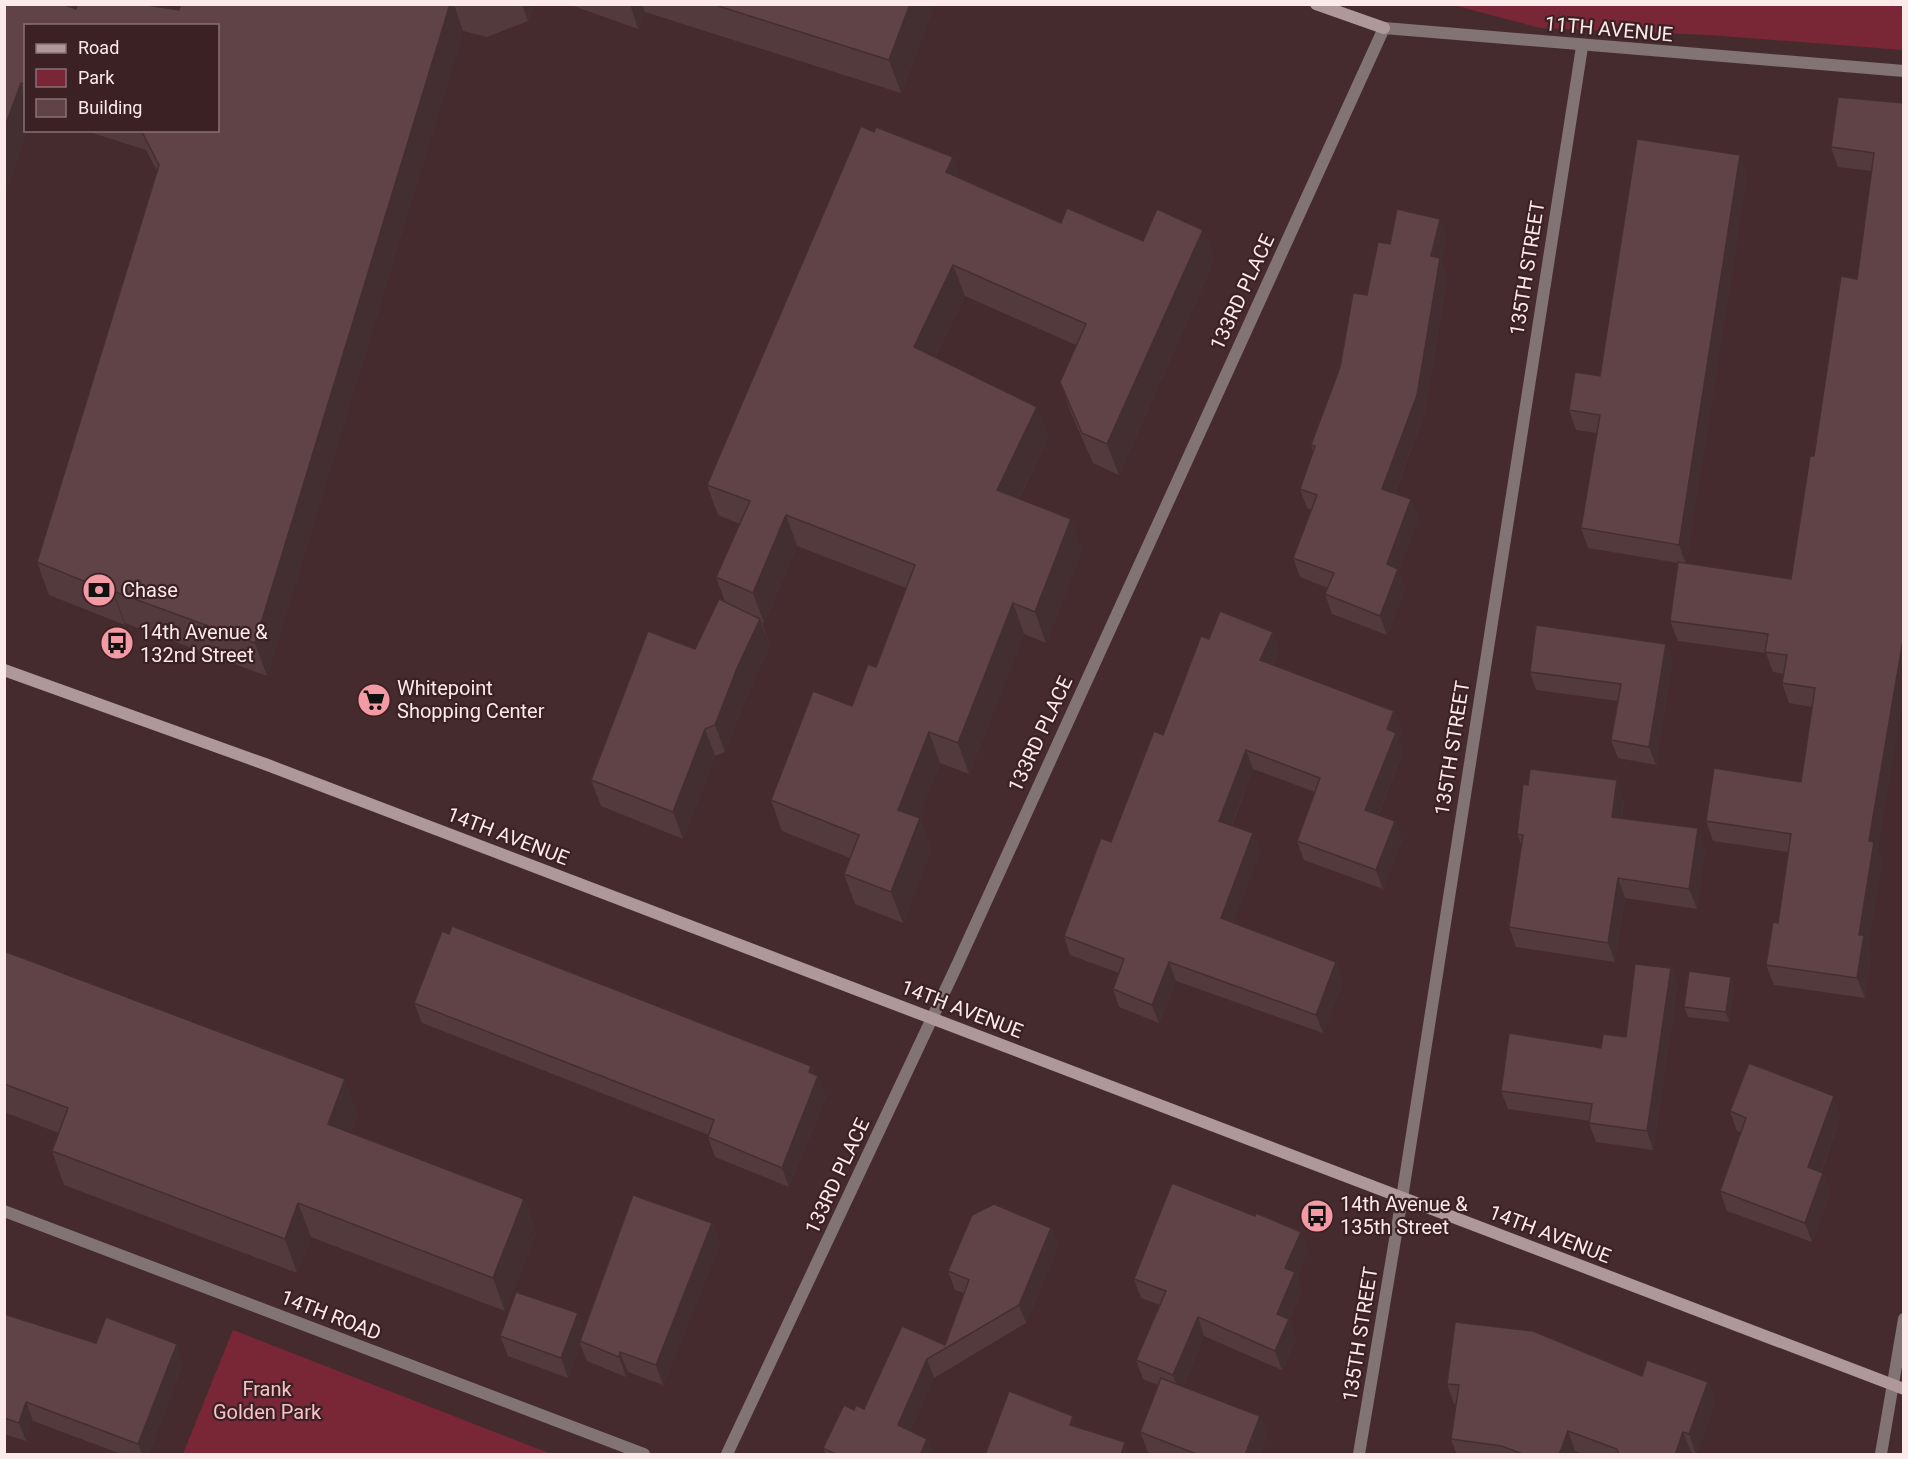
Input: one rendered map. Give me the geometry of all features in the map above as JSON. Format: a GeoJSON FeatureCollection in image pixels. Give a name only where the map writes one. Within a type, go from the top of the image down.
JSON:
{"type":"FeatureCollection","features":[{"type":"Feature","properties":{"kind":"street","name":"11TH AVENUE"},"geometry":{"type":"LineString","coordinates":[[1316,4],[1384,28],[1904,71]]}},
{"type":"Feature","properties":{"kind":"street","name":"133RD PLACE"},"geometry":{"type":"LineString","coordinates":[[728,1455],[932,1018],[1384,28]]}},
{"type":"Feature","properties":{"kind":"street","name":"135TH STREET"},"geometry":{"type":"LineString","coordinates":[[1359,1455],[1402,1198],[1582,46]]}},
{"type":"Feature","properties":{"kind":"street","name":"14TH AVENUE"},"geometry":{"type":"LineString","coordinates":[[6,675],[265,764],[1899,1387]]}},
{"type":"Feature","properties":{"kind":"street","name":"14TH ROAD"},"geometry":{"type":"LineString","coordinates":[[4,1211],[644,1455]]}},
{"type":"Feature","properties":{"kind":"street"},"geometry":{"type":"LineString","coordinates":[[1881,1455],[1899,1387],[1904,1319]]}},
{"type":"Feature","properties":{"kind":"green space"},"geometry":{"type":"Polygon","coordinates":[[[1453,5],[1903,5],[1903,50],[1709,35],[1540,28],[1453,5]]]}},
{"type":"Feature","properties":{"kind":"green space","name":"Frank Golden Park"},"geometry":{"type":"Polygon","coordinates":[[[233,1330],[551,1454],[183,1454],[233,1330]]]}},
{"type":"Feature","properties":{"kind":"building"},"geometry":{"type":"Polygon","coordinates":[[[4,4],[62,4],[76,9],[77,4],[140,4],[179,10],[181,4],[450,4],[255,643],[113,591],[113,593],[37,562],[159,165],[142,132],[219,132],[219,24],[24,24],[24,84],[21,83],[4,129],[4,4]]]}},
{"type":"Feature","properties":{"kind":"building"},"geometry":{"type":"Polygon","coordinates":[[[712,4],[910,4],[889,60],[712,4]]]}},
{"type":"Feature","properties":{"kind":"building"},"geometry":{"type":"Polygon","coordinates":[[[1838,97],[1904,103],[1904,634],[1869,841],[1874,842],[1859,935],[1864,935],[1857,978],[1766,965],[1773,922],[1778,923],[1791,834],[1706,821],[1714,768],[1801,782],[1815,688],[1782,683],[1787,655],[1765,652],[1768,634],[1670,621],[1678,562],[1791,579],[1810,456],[1814,456],[1841,276],[1857,279],[1874,153],[1831,147],[1838,97]]]}},
{"type":"Feature","properties":{"kind":"building"},"geometry":{"type":"Polygon","coordinates":[[[861,126],[874,132],[876,127],[953,157],[946,172],[1061,223],[1067,208],[1143,241],[1157,209],[1203,230],[1107,444],[1082,433],[1060,382],[1086,324],[953,265],[914,347],[1037,407],[997,490],[1071,519],[1035,612],[1013,603],[958,743],[929,732],[898,810],[920,818],[891,892],[844,874],[859,835],[771,800],[813,691],[852,706],[868,664],[876,667],[915,565],[786,515],[753,593],[716,577],[750,501],[707,485],[861,126]]]}},
{"type":"Feature","properties":{"kind":"building"},"geometry":{"type":"Polygon","coordinates":[[[1637,139],[1740,155],[1679,545],[1581,528],[1600,415],[1569,410],[1575,372],[1600,376],[1637,139]]]}},
{"type":"Feature","properties":{"kind":"building"},"geometry":{"type":"Polygon","coordinates":[[[1397,209],[1440,219],[1431,256],[1440,258],[1417,395],[1382,489],[1411,499],[1387,564],[1398,569],[1380,616],[1325,594],[1334,573],[1293,558],[1317,495],[1300,489],[1315,446],[1311,445],[1340,367],[1353,293],[1367,295],[1378,242],[1390,244],[1397,209]]]}},
{"type":"Feature","properties":{"kind":"building"},"geometry":{"type":"Polygon","coordinates":[[[719,599],[760,619],[738,666],[715,725],[705,729],[673,812],[591,780],[648,631],[695,649],[719,599]]]}},
{"type":"Feature","properties":{"kind":"building"},"geometry":{"type":"Polygon","coordinates":[[[1220,611],[1273,632],[1260,660],[1394,711],[1387,729],[1396,733],[1365,810],[1395,821],[1376,870],[1297,841],[1320,778],[1246,750],[1219,821],[1253,833],[1221,918],[1336,962],[1316,1015],[1169,962],[1152,1005],[1113,989],[1124,959],[1064,936],[1101,838],[1111,842],[1154,731],[1163,735],[1201,636],[1209,639],[1220,611]]]}},
{"type":"Feature","properties":{"kind":"building"},"geometry":{"type":"Polygon","coordinates":[[[1536,625],[1666,644],[1649,747],[1611,740],[1621,684],[1530,672],[1536,625]]]}},
{"type":"Feature","properties":{"kind":"building"},"geometry":{"type":"Polygon","coordinates":[[[1530,769],[1617,780],[1612,817],[1698,828],[1689,889],[1618,878],[1608,943],[1509,927],[1523,835],[1517,834],[1523,784],[1528,785],[1530,769]]]}},
{"type":"Feature","properties":{"kind":"building"},"geometry":{"type":"Polygon","coordinates":[[[452,926],[811,1066],[809,1072],[818,1076],[782,1168],[708,1137],[714,1120],[414,1003],[442,931],[449,934],[452,926]]]}},
{"type":"Feature","properties":{"kind":"building"},"geometry":{"type":"Polygon","coordinates":[[[4,951],[345,1079],[328,1124],[524,1199],[493,1278],[298,1203],[285,1239],[52,1151],[68,1108],[4,1084],[4,951]]]}},
{"type":"Feature","properties":{"kind":"building"},"geometry":{"type":"Polygon","coordinates":[[[1635,964],[1671,968],[1647,1131],[1589,1123],[1592,1104],[1501,1091],[1509,1033],[1601,1048],[1603,1034],[1626,1037],[1635,964]]]}},
{"type":"Feature","properties":{"kind":"building"},"geometry":{"type":"Polygon","coordinates":[[[1689,971],[1731,977],[1726,1012],[1684,1007],[1689,971]]]}},
{"type":"Feature","properties":{"kind":"building"},"geometry":{"type":"Polygon","coordinates":[[[1749,1063],[1834,1096],[1808,1167],[1823,1173],[1805,1223],[1720,1191],[1746,1118],[1730,1111],[1749,1063]]]}},
{"type":"Feature","properties":{"kind":"building"},"geometry":{"type":"Polygon","coordinates":[[[1172,1183],[1301,1232],[1285,1268],[1295,1272],[1277,1314],[1289,1319],[1275,1351],[1198,1317],[1173,1375],[1136,1360],[1166,1291],[1134,1279],[1172,1183]]]}},
{"type":"Feature","properties":{"kind":"building"},"geometry":{"type":"Polygon","coordinates":[[[633,1195],[712,1223],[656,1365],[620,1352],[619,1357],[580,1341],[633,1195]]]}},
{"type":"Feature","properties":{"kind":"building"},"geometry":{"type":"Polygon","coordinates":[[[994,1204],[1051,1228],[1019,1305],[927,1359],[898,1425],[927,1439],[920,1455],[837,1455],[823,1448],[844,1405],[854,1410],[856,1405],[864,1409],[902,1326],[945,1345],[969,1280],[948,1271],[972,1215],[994,1204]]]}},
{"type":"Feature","properties":{"kind":"building"},"geometry":{"type":"Polygon","coordinates":[[[516,1292],[578,1313],[561,1358],[500,1336],[516,1292]]]}},
{"type":"Feature","properties":{"kind":"building"},"geometry":{"type":"Polygon","coordinates":[[[4,1314],[96,1343],[106,1317],[177,1344],[138,1444],[26,1402],[19,1423],[4,1418],[4,1314]]]}},
{"type":"Feature","properties":{"kind":"building"},"geometry":{"type":"Polygon","coordinates":[[[1455,1322],[1533,1331],[1642,1376],[1647,1360],[1708,1382],[1689,1434],[1683,1432],[1675,1455],[1619,1455],[1617,1449],[1568,1431],[1559,1455],[1525,1455],[1502,1446],[1451,1439],[1459,1385],[1447,1384],[1455,1322]]]}},
{"type":"Feature","properties":{"kind":"building"},"geometry":{"type":"Polygon","coordinates":[[[1161,1378],[1260,1416],[1245,1455],[1199,1455],[1140,1432],[1161,1378]]]}},
{"type":"Feature","properties":{"kind":"building"},"geometry":{"type":"Polygon","coordinates":[[[1009,1391],[1073,1416],[1070,1425],[1125,1442],[1121,1455],[985,1455],[1009,1391]]]}},
{"type":"Feature","properties":{"kind":"place","name":"Chase"},"geometry":{"type":"Point","coordinates":[99,590]}},
{"type":"Feature","properties":{"kind":"place","name":"14th Avenue & 132nd Street"},"geometry":{"type":"Point","coordinates":[117,643]}},
{"type":"Feature","properties":{"kind":"place","name":"Whitepoint Shopping Center"},"geometry":{"type":"Point","coordinates":[374,700]}},
{"type":"Feature","properties":{"kind":"place","name":"14th Avenue & 135th Street"},"geometry":{"type":"Point","coordinates":[1317,1216]}}]}
